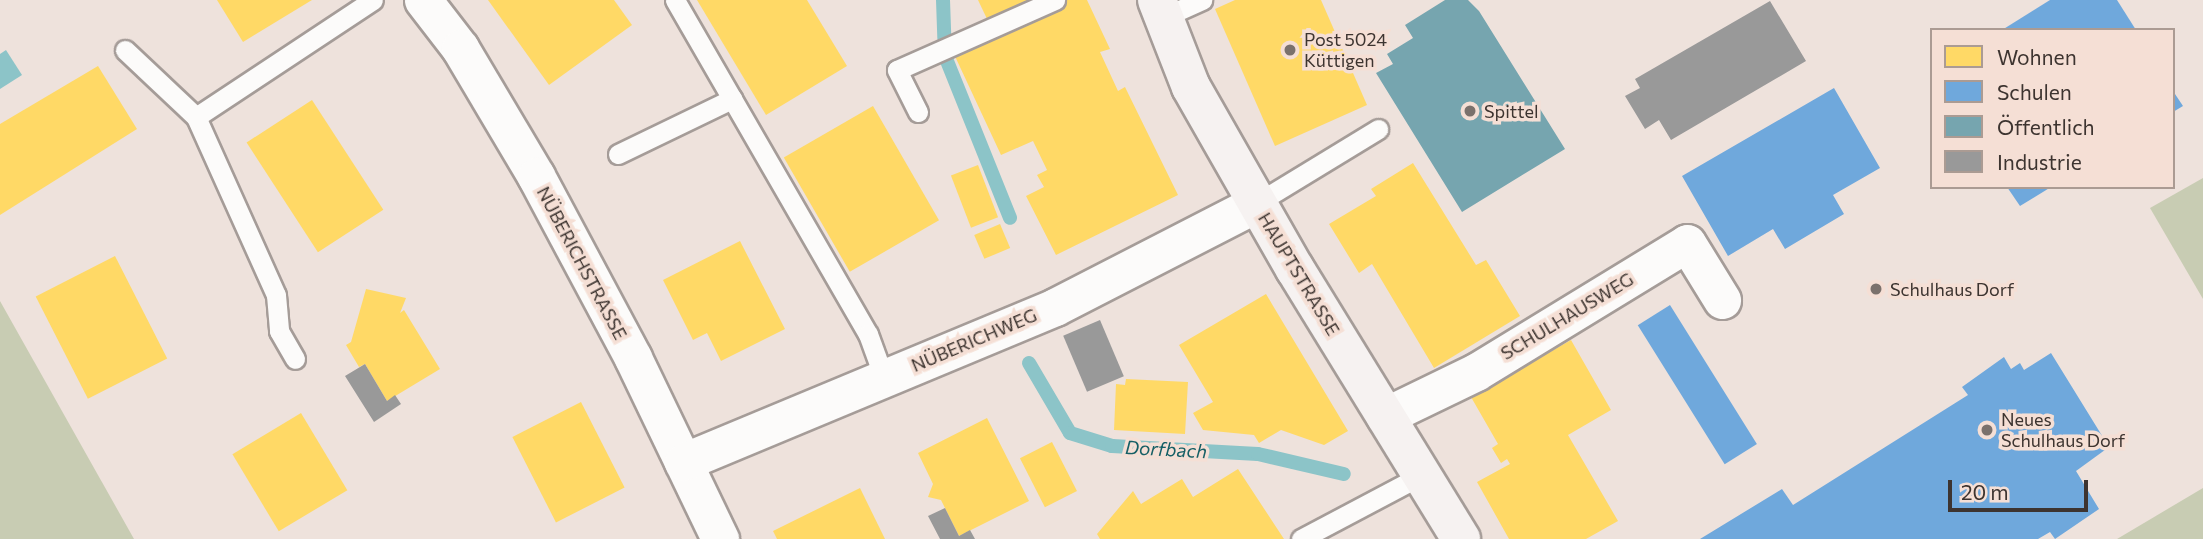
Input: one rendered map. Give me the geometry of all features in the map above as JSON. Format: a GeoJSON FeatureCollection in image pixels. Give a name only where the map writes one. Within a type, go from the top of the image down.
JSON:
{"type":"FeatureCollection","features":[{"type":"Feature","properties":{"kind":"street","name":"NÜBERICHSTRASSE"},"geometry":{"type":"LineString","coordinates":[[423,0],[460,48],[536,176],[720,539]]}},
{"type":"Feature","properties":{"kind":"street","name":"HAUPTSTRASSE"},"geometry":{"type":"LineString","coordinates":[[1160,8],[1191,87],[1420,476],[1461,539]]}},
{"type":"Feature","properties":{"kind":"street","name":"NÜBERICHWEG"},"geometry":{"type":"LineString","coordinates":[[683,462],[1055,307],[1257,203]]}},
{"type":"Feature","properties":{"kind":"street","name":"SCHULHAUSWEG"},"geometry":{"type":"LineString","coordinates":[[1385,416],[1476,372],[1687,243],[1722,300]]}},
{"type":"Feature","properties":{"kind":"lane"},"geometry":{"type":"LineString","coordinates":[[196,117],[373,0]]}},
{"type":"Feature","properties":{"kind":"lane"},"geometry":{"type":"LineString","coordinates":[[676,0],[867,334],[884,377]]}},
{"type":"Feature","properties":{"kind":"lane"},"geometry":{"type":"LineString","coordinates":[[918,113],[897,70],[1055,0]]}},
{"type":"Feature","properties":{"kind":"lane"},"geometry":{"type":"LineString","coordinates":[[1160,8],[1202,0]]}},
{"type":"Feature","properties":{"kind":"lane"},"geometry":{"type":"LineString","coordinates":[[125,50],[196,117],[276,295],[279,331],[295,359]]}},
{"type":"Feature","properties":{"kind":"lane"},"geometry":{"type":"LineString","coordinates":[[618,154],[732,99]]}},
{"type":"Feature","properties":{"kind":"lane"},"geometry":{"type":"LineString","coordinates":[[1257,203],[1378,128]]}},
{"type":"Feature","properties":{"kind":"lane"},"geometry":{"type":"LineString","coordinates":[[1301,539],[1420,476]]}},
{"type":"Feature","properties":{"kind":"green space"},"geometry":{"type":"Polygon","coordinates":[[[2203,178],[2203,299],[2150,208],[2203,178]]]}},
{"type":"Feature","properties":{"kind":"green space"},"geometry":{"type":"Polygon","coordinates":[[[0,301],[134,539],[0,539],[0,301]]]}},
{"type":"Feature","properties":{"kind":"green space"},"geometry":{"type":"Polygon","coordinates":[[[2203,488],[2203,539],[2117,539],[2203,488]]]}},
{"type":"Feature","properties":{"kind":"water"},"geometry":{"type":"Polygon","coordinates":[[[6,50],[22,75],[0,89],[0,54],[6,50]]]}},
{"type":"Feature","properties":{"kind":"building: Wohnen"},"geometry":{"type":"Polygon","coordinates":[[[217,0],[312,0],[243,42],[217,0]]]}},
{"type":"Feature","properties":{"kind":"building: Wohnen"},"geometry":{"type":"Polygon","coordinates":[[[488,0],[614,0],[632,25],[549,85],[488,0]]]}},
{"type":"Feature","properties":{"kind":"building: Wohnen"},"geometry":{"type":"Polygon","coordinates":[[[697,0],[807,0],[847,66],[766,115],[697,0]]]}},
{"type":"Feature","properties":{"kind":"building: Wohnen"},"geometry":{"type":"Polygon","coordinates":[[[978,0],[1032,0],[988,21],[978,0]]]}},
{"type":"Feature","properties":{"kind":"building: Wohnen"},"geometry":{"type":"Polygon","coordinates":[[[1067,0],[1087,0],[1110,49],[1100,52],[1118,91],[1125,87],[1178,195],[1056,255],[1026,196],[1044,187],[1037,175],[1047,170],[1033,141],[1001,155],[953,52],[1067,0]]]}},
{"type":"Feature","properties":{"kind":"building: Wohnen"},"geometry":{"type":"Polygon","coordinates":[[[1235,0],[1321,0],[1367,105],[1275,146],[1215,9],[1235,0]]]}},
{"type":"Feature","properties":{"kind":"building: Wohnen"},"geometry":{"type":"Polygon","coordinates":[[[98,66],[137,129],[0,215],[0,124],[98,66]]]}},
{"type":"Feature","properties":{"kind":"building: Wohnen"},"geometry":{"type":"Polygon","coordinates":[[[312,100],[383,210],[318,252],[247,142],[312,100]]]}},
{"type":"Feature","properties":{"kind":"building: Wohnen"},"geometry":{"type":"Polygon","coordinates":[[[873,106],[939,220],[850,272],[784,158],[873,106]]]}},
{"type":"Feature","properties":{"kind":"building: Wohnen"},"geometry":{"type":"Polygon","coordinates":[[[1413,163],[1476,265],[1486,260],[1520,316],[1434,368],[1372,264],[1359,273],[1329,224],[1376,196],[1371,189],[1413,163]]]}},
{"type":"Feature","properties":{"kind":"building: Wohnen"},"geometry":{"type":"Polygon","coordinates":[[[978,165],[998,217],[971,228],[951,175],[978,165]]]}},
{"type":"Feature","properties":{"kind":"building: Wohnen"},"geometry":{"type":"Polygon","coordinates":[[[1000,224],[1010,248],[984,259],[974,235],[1000,224]]]}},
{"type":"Feature","properties":{"kind":"building: Wohnen"},"geometry":{"type":"Polygon","coordinates":[[[740,241],[785,329],[721,361],[707,333],[693,340],[663,280],[740,241]]]}},
{"type":"Feature","properties":{"kind":"building: Wohnen"},"geometry":{"type":"Polygon","coordinates":[[[115,256],[167,358],[88,399],[36,296],[115,256]]]}},
{"type":"Feature","properties":{"kind":"building: Wohnen"},"geometry":{"type":"Polygon","coordinates":[[[366,289],[406,298],[400,313],[404,310],[440,369],[387,401],[365,364],[359,367],[346,345],[351,342],[366,289]]]}},
{"type":"Feature","properties":{"kind":"building: Wohnen"},"geometry":{"type":"Polygon","coordinates":[[[1266,294],[1348,431],[1324,445],[1281,430],[1259,443],[1254,435],[1203,430],[1193,413],[1213,402],[1179,345],[1266,294]]]}},
{"type":"Feature","properties":{"kind":"building: Wohnen"},"geometry":{"type":"Polygon","coordinates":[[[1571,340],[1611,410],[1568,435],[1618,521],[1586,539],[1509,539],[1477,482],[1510,464],[1507,459],[1501,463],[1492,448],[1498,444],[1471,397],[1571,340]]]}},
{"type":"Feature","properties":{"kind":"building: Wohnen"},"geometry":{"type":"Polygon","coordinates":[[[1126,379],[1188,382],[1185,434],[1114,430],[1116,384],[1125,385],[1126,379]]]}},
{"type":"Feature","properties":{"kind":"building: Wohnen"},"geometry":{"type":"Polygon","coordinates":[[[581,402],[625,488],[556,522],[512,437],[581,402]]]}},
{"type":"Feature","properties":{"kind":"building: Wohnen"},"geometry":{"type":"Polygon","coordinates":[[[301,413],[347,490],[279,531],[232,454],[301,413]]]}},
{"type":"Feature","properties":{"kind":"building: Wohnen"},"geometry":{"type":"Polygon","coordinates":[[[987,418],[1029,501],[959,536],[941,500],[928,497],[933,484],[918,453],[987,418]]]}},
{"type":"Feature","properties":{"kind":"building: Wohnen"},"geometry":{"type":"Polygon","coordinates":[[[1052,442],[1077,491],[1045,507],[1020,458],[1052,442]]]}},
{"type":"Feature","properties":{"kind":"building: Wohnen"},"geometry":{"type":"Polygon","coordinates":[[[1238,469],[1284,539],[1100,539],[1097,534],[1133,491],[1141,504],[1182,479],[1193,497],[1238,469]]]}},
{"type":"Feature","properties":{"kind":"building: Wohnen"},"geometry":{"type":"Polygon","coordinates":[[[860,488],[885,539],[777,539],[773,531],[860,488]]]}},
{"type":"Feature","properties":{"kind":"building: Schulen"},"geometry":{"type":"Polygon","coordinates":[[[2050,0],[2117,0],[2135,28],[2005,28],[2050,0]]]}},
{"type":"Feature","properties":{"kind":"building: Schulen"},"geometry":{"type":"Polygon","coordinates":[[[1834,88],[1880,168],[1833,195],[1844,214],[1785,249],[1773,229],[1728,256],[1682,176],[1834,88]]]}},
{"type":"Feature","properties":{"kind":"building: Schulen"},"geometry":{"type":"Polygon","coordinates":[[[2175,94],[2183,106],[2175,111],[2175,94]]]}},
{"type":"Feature","properties":{"kind":"building: Schulen"},"geometry":{"type":"Polygon","coordinates":[[[2008,189],[2048,189],[2020,206],[2008,189]]]}},
{"type":"Feature","properties":{"kind":"building: Schulen"},"geometry":{"type":"Polygon","coordinates":[[[1670,305],[1757,444],[1725,464],[1638,325],[1670,305]]]}},
{"type":"Feature","properties":{"kind":"building: Schulen","name":"Neues Schulhaus Dorf"},"geometry":{"type":"Polygon","coordinates":[[[2051,353],[2109,447],[2076,471],[2099,509],[2055,539],[2050,532],[2038,539],[1700,539],[1782,489],[1793,505],[1968,395],[1962,387],[2004,357],[2011,369],[2020,363],[2024,370],[2051,353]]]}},
{"type":"Feature","properties":{"kind":"building: Öffentlich","name":"Spittel"},"geometry":{"type":"Polygon","coordinates":[[[1445,0],[1468,0],[1479,11],[1565,149],[1462,212],[1376,73],[1393,64],[1387,54],[1413,38],[1405,25],[1445,0]]]}},
{"type":"Feature","properties":{"kind":"building: Industrie"},"geometry":{"type":"Polygon","coordinates":[[[1770,1],[1806,61],[1671,140],[1659,120],[1645,129],[1625,96],[1640,88],[1635,79],[1770,1]]]}},
{"type":"Feature","properties":{"kind":"building: Industrie"},"geometry":{"type":"Polygon","coordinates":[[[1100,320],[1124,376],[1087,392],[1063,336],[1100,320]]]}},
{"type":"Feature","properties":{"kind":"building: Industrie"},"geometry":{"type":"Polygon","coordinates":[[[365,364],[387,401],[395,395],[401,404],[374,422],[345,376],[365,364]]]}},
{"type":"Feature","properties":{"kind":"building: Industrie"},"geometry":{"type":"Polygon","coordinates":[[[945,508],[959,536],[970,530],[975,539],[940,539],[928,516],[945,508]]]}},
{"type":"Feature","properties":{"kind":"waterway","name":"Dorfbach"},"geometry":{"type":"LineString","coordinates":[[943,0],[944,38]]}},
{"type":"Feature","properties":{"kind":"waterway","name":"Dorfbach"},"geometry":{"type":"LineString","coordinates":[[947,61],[1010,218]]}},
{"type":"Feature","properties":{"kind":"waterway","name":"Dorfbach"},"geometry":{"type":"LineString","coordinates":[[1029,363],[1070,433],[1112,446],[1258,454],[1344,474]]}},
{"type":"Feature","properties":{"kind":"place","name":"Post 5024 Küttigen"},"geometry":{"type":"Point","coordinates":[1290,50]}},
{"type":"Feature","properties":{"kind":"place","name":"Spittel"},"geometry":{"type":"Point","coordinates":[1470,111]}},
{"type":"Feature","properties":{"kind":"place","name":"Schulhaus Dorf"},"geometry":{"type":"Point","coordinates":[1876,289]}},
{"type":"Feature","properties":{"kind":"place","name":"Neues Schulhaus Dorf"},"geometry":{"type":"Point","coordinates":[1987,430]}}]}
